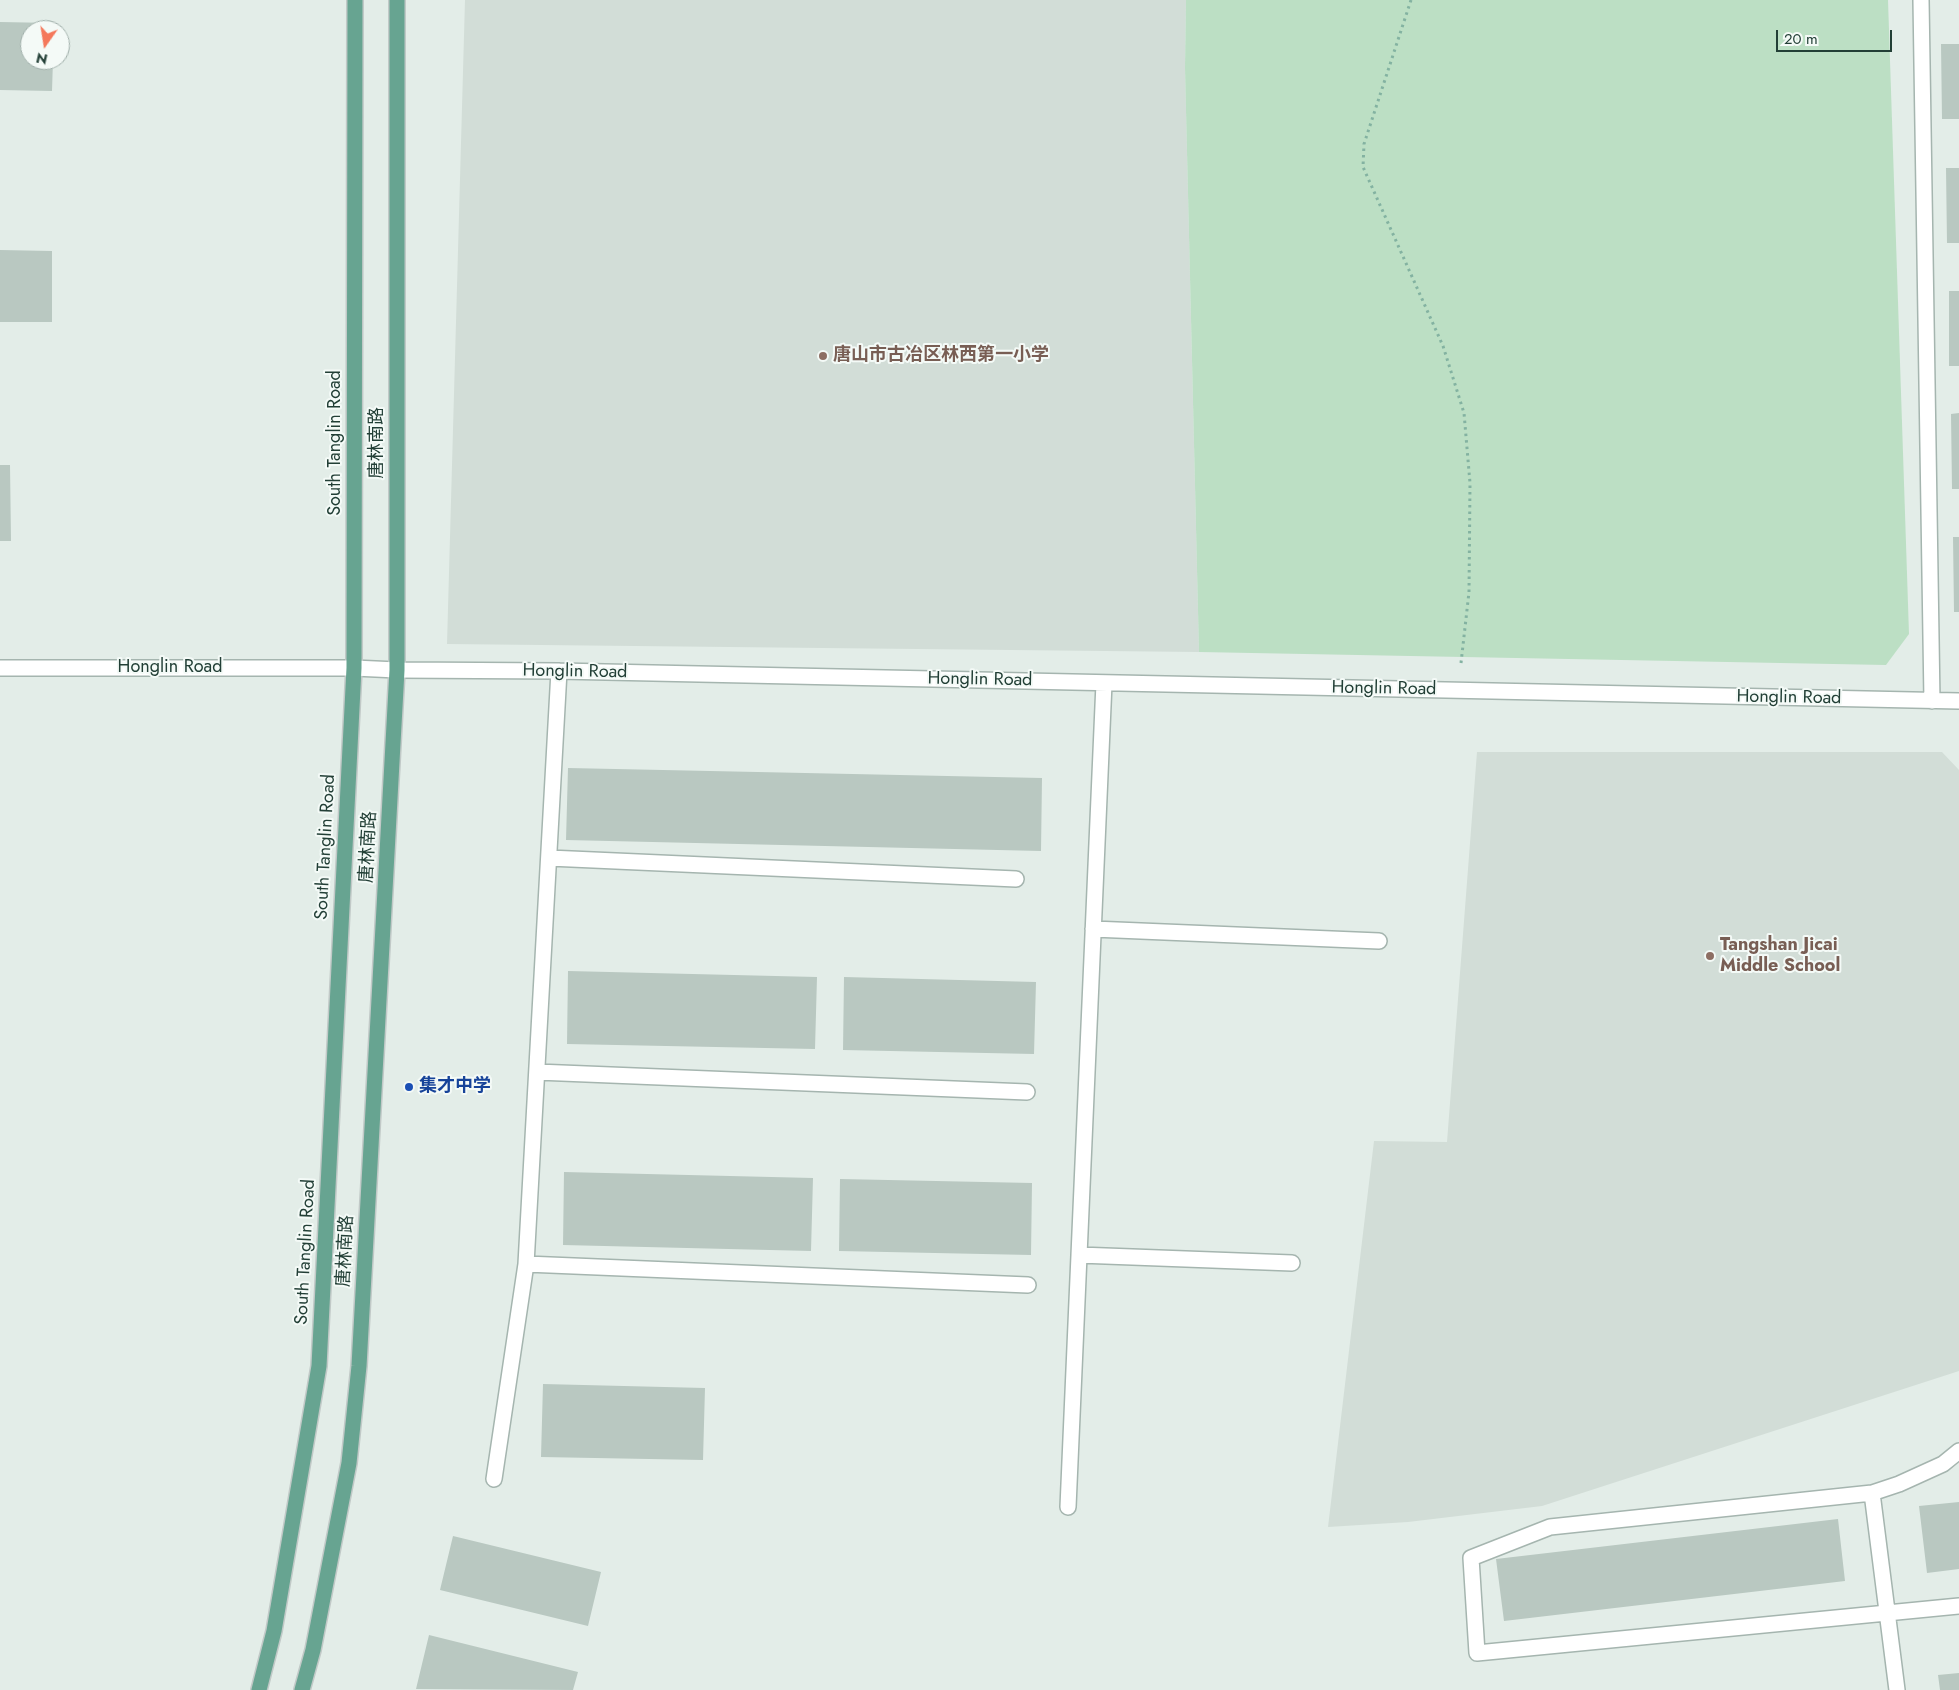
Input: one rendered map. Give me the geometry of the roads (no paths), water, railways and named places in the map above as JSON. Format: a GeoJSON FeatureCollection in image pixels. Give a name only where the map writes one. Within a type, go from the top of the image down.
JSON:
{"type":"FeatureCollection","features":[{"type":"Feature","properties":{"kind":"main road","name":"South Tanglin Road"},"geometry":{"type":"LineString","coordinates":[[259,1690],[274,1632],[319,1366],[354,668],[355,0]]}},
{"type":"Feature","properties":{"kind":"main road","name":"唐林南路"},"geometry":{"type":"LineString","coordinates":[[302,1690],[313,1650],[349,1463],[359,1366],[397,670],[397,0]]}},
{"type":"Feature","properties":{"kind":"street"},"geometry":{"type":"LineString","coordinates":[[1921,0],[1932,701]]}},
{"type":"Feature","properties":{"kind":"street","name":"Honglin Road"},"geometry":{"type":"LineString","coordinates":[[0,668],[354,668],[559,671],[1959,701]]}},
{"type":"Feature","properties":{"kind":"street"},"geometry":{"type":"LineString","coordinates":[[494,1479],[526,1264],[559,671]]}},
{"type":"Feature","properties":{"kind":"street"},"geometry":{"type":"LineString","coordinates":[[1068,1507],[1104,683]]}},
{"type":"Feature","properties":{"kind":"street"},"geometry":{"type":"LineString","coordinates":[[549,858],[1016,879]]}},
{"type":"Feature","properties":{"kind":"street"},"geometry":{"type":"LineString","coordinates":[[1093,929],[1379,941]]}},
{"type":"Feature","properties":{"kind":"street"},"geometry":{"type":"LineString","coordinates":[[537,1072],[1027,1092]]}},
{"type":"Feature","properties":{"kind":"street"},"geometry":{"type":"LineString","coordinates":[[1079,1255],[1292,1263]]}},
{"type":"Feature","properties":{"kind":"street"},"geometry":{"type":"LineString","coordinates":[[526,1264],[1028,1285]]}},
{"type":"Feature","properties":{"kind":"street"},"geometry":{"type":"LineString","coordinates":[[1959,1451],[1943,1464],[1899,1484],[1872,1493],[1550,1527],[1471,1558],[1477,1652],[1959,1606]]}},
{"type":"Feature","properties":{"kind":"street"},"geometry":{"type":"LineString","coordinates":[[1872,1493],[1897,1690]]}},
{"type":"Feature","properties":{"kind":"place","name":"唐山市古冶区林西第一小学"},"geometry":{"type":"Point","coordinates":[823,356]}},
{"type":"Feature","properties":{"kind":"place","name":"Tangshan Jicai Middle School"},"geometry":{"type":"Point","coordinates":[1710,956]}},
{"type":"Feature","properties":{"kind":"place","name":"集才中学"},"geometry":{"type":"Point","coordinates":[409,1087]}}]}
